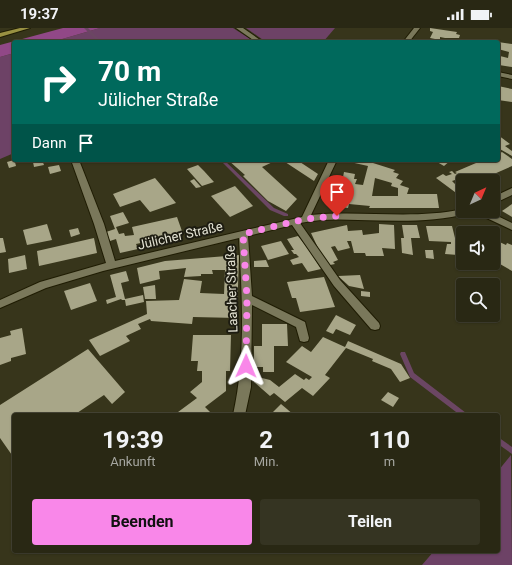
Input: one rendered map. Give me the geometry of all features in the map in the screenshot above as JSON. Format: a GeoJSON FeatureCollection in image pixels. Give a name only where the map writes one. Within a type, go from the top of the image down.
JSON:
{"type":"FeatureCollection","features":[{"type":"Feature","properties":{"kind":"main road"},"geometry":{"type":"LineString","coordinates":[[0,35],[27,28]]}},
{"type":"Feature","properties":{"kind":"street"},"geometry":{"type":"LineString","coordinates":[[239,28],[257,40]]}},
{"type":"Feature","properties":{"kind":"street"},"geometry":{"type":"LineString","coordinates":[[408,40],[417,28]]}},
{"type":"Feature","properties":{"kind":"street"},"geometry":{"type":"LineString","coordinates":[[500,74],[512,77]]}},
{"type":"Feature","properties":{"kind":"street"},"geometry":{"type":"LineString","coordinates":[[76,162],[99,224],[112,265]]}},
{"type":"Feature","properties":{"kind":"street"},"geometry":{"type":"LineString","coordinates":[[305,219],[332,162]]}},
{"type":"Feature","properties":{"kind":"street"},"geometry":{"type":"LineString","coordinates":[[500,198],[512,192]]}},
{"type":"Feature","properties":{"kind":"street","name":"Jülicher Straße"},"geometry":{"type":"LineString","coordinates":[[0,304],[43,285],[112,265],[305,219],[337,216],[439,217],[456,213]]}},
{"type":"Feature","properties":{"kind":"street"},"geometry":{"type":"LineString","coordinates":[[493,218],[512,227]]}},
{"type":"Feature","properties":{"kind":"street"},"geometry":{"type":"LineString","coordinates":[[294,222],[337,283],[375,326]]}},
{"type":"Feature","properties":{"kind":"street","name":"Laacher Straße"},"geometry":{"type":"LineString","coordinates":[[239,413],[245,387],[247,298],[243,234]]}},
{"type":"Feature","properties":{"kind":"street"},"geometry":{"type":"LineString","coordinates":[[247,298],[301,325],[304,338]]}},
{"type":"Feature","properties":{"kind":"shaded area"},"geometry":{"type":"Polygon","coordinates":[[[63,28],[100,28],[59,40],[19,40],[63,28]]]}},
{"type":"Feature","properties":{"kind":"shaded area"},"geometry":{"type":"Polygon","coordinates":[[[100,28],[233,28],[252,40],[59,40],[100,28]]]}},
{"type":"Feature","properties":{"kind":"shaded area"},"geometry":{"type":"Polygon","coordinates":[[[246,28],[335,28],[325,40],[263,40],[246,28]]]}},
{"type":"Feature","properties":{"kind":"shaded area"},"geometry":{"type":"Polygon","coordinates":[[[12,42],[12,54],[0,57],[0,45],[12,42]]]}},
{"type":"Feature","properties":{"kind":"shaded area"},"geometry":{"type":"Polygon","coordinates":[[[12,54],[12,154],[0,159],[0,57],[12,54]]]}},
{"type":"Feature","properties":{"kind":"shaded area"},"geometry":{"type":"Polygon","coordinates":[[[511,455],[512,565],[422,565],[432,553],[500,553],[500,469],[511,455]]]}},
{"type":"Feature","properties":{"kind":"building"},"geometry":{"type":"Polygon","coordinates":[[[430,28],[457,32],[456,34],[460,35],[459,38],[440,37],[440,40],[430,38],[433,32],[430,31],[430,28]]]}},
{"type":"Feature","properties":{"kind":"building"},"geometry":{"type":"Polygon","coordinates":[[[500,42],[512,44],[512,67],[500,65],[500,56],[508,58],[509,52],[500,50],[500,42]]]}},
{"type":"Feature","properties":{"kind":"building"},"geometry":{"type":"Polygon","coordinates":[[[500,86],[512,89],[512,102],[500,100],[500,86]]]}},
{"type":"Feature","properties":{"kind":"building"},"geometry":{"type":"Polygon","coordinates":[[[500,136],[510,144],[505,146],[512,151],[512,156],[500,149],[500,136]]]}},
{"type":"Feature","properties":{"kind":"building"},"geometry":{"type":"Polygon","coordinates":[[[502,152],[512,159],[512,166],[494,174],[456,174],[456,180],[452,181],[456,185],[456,193],[436,178],[443,174],[446,176],[452,174],[449,172],[452,171],[455,174],[457,173],[455,172],[478,162],[500,162],[500,153],[502,152]]]}},
{"type":"Feature","properties":{"kind":"building"},"geometry":{"type":"Polygon","coordinates":[[[12,161],[12,162],[15,162],[16,166],[9,168],[7,162],[12,161]]]}},
{"type":"Feature","properties":{"kind":"building"},"geometry":{"type":"Polygon","coordinates":[[[33,162],[43,162],[44,165],[34,167],[33,162]]]}},
{"type":"Feature","properties":{"kind":"building"},"geometry":{"type":"Polygon","coordinates":[[[230,162],[273,162],[262,167],[297,199],[286,211],[268,201],[243,176],[245,175],[230,162]]]}},
{"type":"Feature","properties":{"kind":"building"},"geometry":{"type":"Polygon","coordinates":[[[285,162],[300,162],[318,174],[314,181],[285,162]]]}},
{"type":"Feature","properties":{"kind":"building"},"geometry":{"type":"Polygon","coordinates":[[[350,162],[373,162],[395,170],[393,172],[399,174],[396,178],[403,181],[400,185],[409,188],[407,194],[437,194],[439,208],[369,208],[370,206],[349,204],[348,208],[326,205],[336,176],[343,177],[344,172],[355,174],[354,179],[357,179],[355,184],[363,185],[368,166],[350,162]],[[375,178],[372,196],[398,196],[398,188],[391,186],[392,183],[375,178]]]}},
{"type":"Feature","properties":{"kind":"building"},"geometry":{"type":"Polygon","coordinates":[[[437,162],[449,162],[444,166],[437,162]]]}},
{"type":"Feature","properties":{"kind":"building"},"geometry":{"type":"Polygon","coordinates":[[[59,165],[61,171],[50,174],[48,167],[59,165]]]}},
{"type":"Feature","properties":{"kind":"building"},"geometry":{"type":"Polygon","coordinates":[[[198,165],[214,182],[202,186],[187,169],[198,165]]]}},
{"type":"Feature","properties":{"kind":"building"},"geometry":{"type":"Polygon","coordinates":[[[155,178],[176,203],[150,212],[140,200],[120,207],[113,194],[155,178]]]}},
{"type":"Feature","properties":{"kind":"building"},"geometry":{"type":"Polygon","coordinates":[[[194,179],[201,187],[196,188],[190,181],[194,179]]]}},
{"type":"Feature","properties":{"kind":"building"},"geometry":{"type":"Polygon","coordinates":[[[235,186],[253,206],[230,217],[211,196],[235,186]]]}},
{"type":"Feature","properties":{"kind":"building"},"geometry":{"type":"Polygon","coordinates":[[[512,204],[512,217],[502,211],[512,204]]]}},
{"type":"Feature","properties":{"kind":"building"},"geometry":{"type":"Polygon","coordinates":[[[123,212],[129,223],[116,227],[119,234],[124,233],[125,236],[134,235],[132,227],[177,217],[183,234],[136,244],[138,249],[120,253],[116,239],[110,241],[106,232],[115,229],[110,216],[123,212]]]}},
{"type":"Feature","properties":{"kind":"building"},"geometry":{"type":"Polygon","coordinates":[[[47,224],[52,240],[27,245],[23,230],[47,224]]]}},
{"type":"Feature","properties":{"kind":"building"},"geometry":{"type":"Polygon","coordinates":[[[379,224],[394,225],[395,249],[382,248],[384,256],[366,256],[365,253],[354,253],[351,241],[347,241],[350,248],[338,251],[335,246],[331,247],[338,260],[333,262],[335,264],[330,265],[319,250],[311,233],[347,225],[348,231],[362,230],[363,235],[379,233],[379,224]]]}},
{"type":"Feature","properties":{"kind":"building"},"geometry":{"type":"Polygon","coordinates":[[[402,225],[417,225],[420,238],[411,238],[413,255],[402,253],[401,238],[404,238],[402,225]]]}},
{"type":"Feature","properties":{"kind":"building"},"geometry":{"type":"Polygon","coordinates":[[[426,226],[452,226],[456,242],[456,255],[445,254],[447,244],[451,244],[451,242],[429,241],[426,226]]]}},
{"type":"Feature","properties":{"kind":"building"},"geometry":{"type":"Polygon","coordinates":[[[78,228],[80,234],[71,237],[69,230],[78,228]]]}},
{"type":"Feature","properties":{"kind":"building"},"geometry":{"type":"Polygon","coordinates":[[[298,236],[321,269],[308,272],[302,263],[293,265],[290,260],[299,257],[291,250],[294,250],[287,239],[298,236]]]}},
{"type":"Feature","properties":{"kind":"building"},"geometry":{"type":"Polygon","coordinates":[[[0,238],[3,238],[6,252],[0,253],[0,238]]]}},
{"type":"Feature","properties":{"kind":"building"},"geometry":{"type":"Polygon","coordinates":[[[94,238],[97,253],[39,266],[37,251],[94,238]]]}},
{"type":"Feature","properties":{"kind":"building"},"geometry":{"type":"Polygon","coordinates":[[[281,241],[289,254],[268,260],[261,246],[281,241]]]}},
{"type":"Feature","properties":{"kind":"building"},"geometry":{"type":"Polygon","coordinates":[[[500,242],[506,245],[507,243],[512,245],[512,271],[500,264],[500,242]]]}},
{"type":"Feature","properties":{"kind":"building"},"geometry":{"type":"Polygon","coordinates":[[[425,250],[433,250],[434,259],[426,258],[425,250]]]}},
{"type":"Feature","properties":{"kind":"building"},"geometry":{"type":"Polygon","coordinates":[[[25,255],[27,269],[9,273],[8,259],[25,255]]]}},
{"type":"Feature","properties":{"kind":"building"},"geometry":{"type":"Polygon","coordinates":[[[239,255],[237,318],[193,317],[192,324],[151,321],[150,319],[138,324],[141,329],[126,336],[130,341],[100,356],[89,340],[147,314],[146,301],[179,300],[184,279],[202,281],[200,293],[224,294],[225,270],[212,270],[213,274],[201,274],[201,276],[184,277],[186,268],[159,271],[160,279],[140,284],[137,268],[165,261],[239,255]]]}},
{"type":"Feature","properties":{"kind":"building"},"geometry":{"type":"Polygon","coordinates":[[[266,260],[269,267],[254,267],[254,261],[266,260]]]}},
{"type":"Feature","properties":{"kind":"building"},"geometry":{"type":"Polygon","coordinates":[[[126,271],[129,281],[121,283],[125,299],[143,295],[144,302],[126,306],[125,300],[121,299],[107,304],[106,300],[116,297],[110,275],[126,271]]]}},
{"type":"Feature","properties":{"kind":"building"},"geometry":{"type":"Polygon","coordinates":[[[360,275],[364,289],[349,286],[338,276],[360,275]]]}},
{"type":"Feature","properties":{"kind":"building"},"geometry":{"type":"Polygon","coordinates":[[[324,277],[335,307],[300,312],[296,298],[292,298],[287,282],[324,277]]]}},
{"type":"Feature","properties":{"kind":"building"},"geometry":{"type":"Polygon","coordinates":[[[90,283],[97,301],[71,310],[64,291],[90,283]]]}},
{"type":"Feature","properties":{"kind":"building"},"geometry":{"type":"Polygon","coordinates":[[[155,285],[156,299],[145,299],[143,287],[155,285]]]}},
{"type":"Feature","properties":{"kind":"building"},"geometry":{"type":"Polygon","coordinates":[[[361,291],[370,292],[370,297],[361,296],[361,291]]]}},
{"type":"Feature","properties":{"kind":"building"},"geometry":{"type":"Polygon","coordinates":[[[336,315],[356,325],[350,335],[336,329],[333,334],[326,331],[336,315]]]}},
{"type":"Feature","properties":{"kind":"building"},"geometry":{"type":"Polygon","coordinates":[[[262,324],[287,324],[288,346],[274,346],[274,372],[263,372],[263,367],[254,367],[254,346],[262,346],[262,324]]]}},
{"type":"Feature","properties":{"kind":"building"},"geometry":{"type":"Polygon","coordinates":[[[22,328],[26,354],[11,358],[11,361],[0,365],[0,338],[11,335],[10,331],[22,328]]]}},
{"type":"Feature","properties":{"kind":"building"},"geometry":{"type":"Polygon","coordinates":[[[193,335],[231,335],[230,371],[226,371],[226,391],[205,407],[211,413],[177,413],[197,398],[190,392],[202,382],[202,371],[197,371],[198,361],[191,361],[193,335]]]}},
{"type":"Feature","properties":{"kind":"building"},"geometry":{"type":"Polygon","coordinates":[[[323,337],[345,347],[348,341],[401,364],[410,378],[400,382],[391,369],[372,361],[373,359],[346,348],[325,375],[330,378],[313,396],[302,388],[285,402],[274,393],[270,396],[254,382],[254,376],[270,380],[279,387],[295,374],[304,380],[306,378],[309,380],[312,377],[286,362],[302,346],[311,352],[323,337]]]}},
{"type":"Feature","properties":{"kind":"building"},"geometry":{"type":"Polygon","coordinates":[[[88,349],[125,392],[112,404],[104,395],[77,413],[12,413],[12,455],[0,438],[0,405],[88,349]]]}},
{"type":"Feature","properties":{"kind":"building"},"geometry":{"type":"Polygon","coordinates":[[[388,392],[399,398],[393,407],[381,400],[388,392]]]}},
{"type":"Feature","properties":{"kind":"building"},"geometry":{"type":"Polygon","coordinates":[[[281,404],[292,413],[272,413],[281,404]]]}},
{"type":"Feature","properties":{"kind":"waterway"},"geometry":{"type":"LineString","coordinates":[[86,28],[98,40]]}},
{"type":"Feature","properties":{"kind":"waterway"},"geometry":{"type":"LineString","coordinates":[[224,162],[272,209],[286,215]]}},
{"type":"Feature","properties":{"kind":"waterway"},"geometry":{"type":"LineString","coordinates":[[403,354],[412,375],[461,413]]}},
{"type":"Feature","properties":{"kind":"waterway"},"geometry":{"type":"LineString","coordinates":[[500,442],[512,451]]}},
{"type":"Feature","properties":{"kind":"route"},"geometry":{"type":"LineString","coordinates":[[246,366],[247,298],[243,234],[305,219],[337,216]]}}]}
